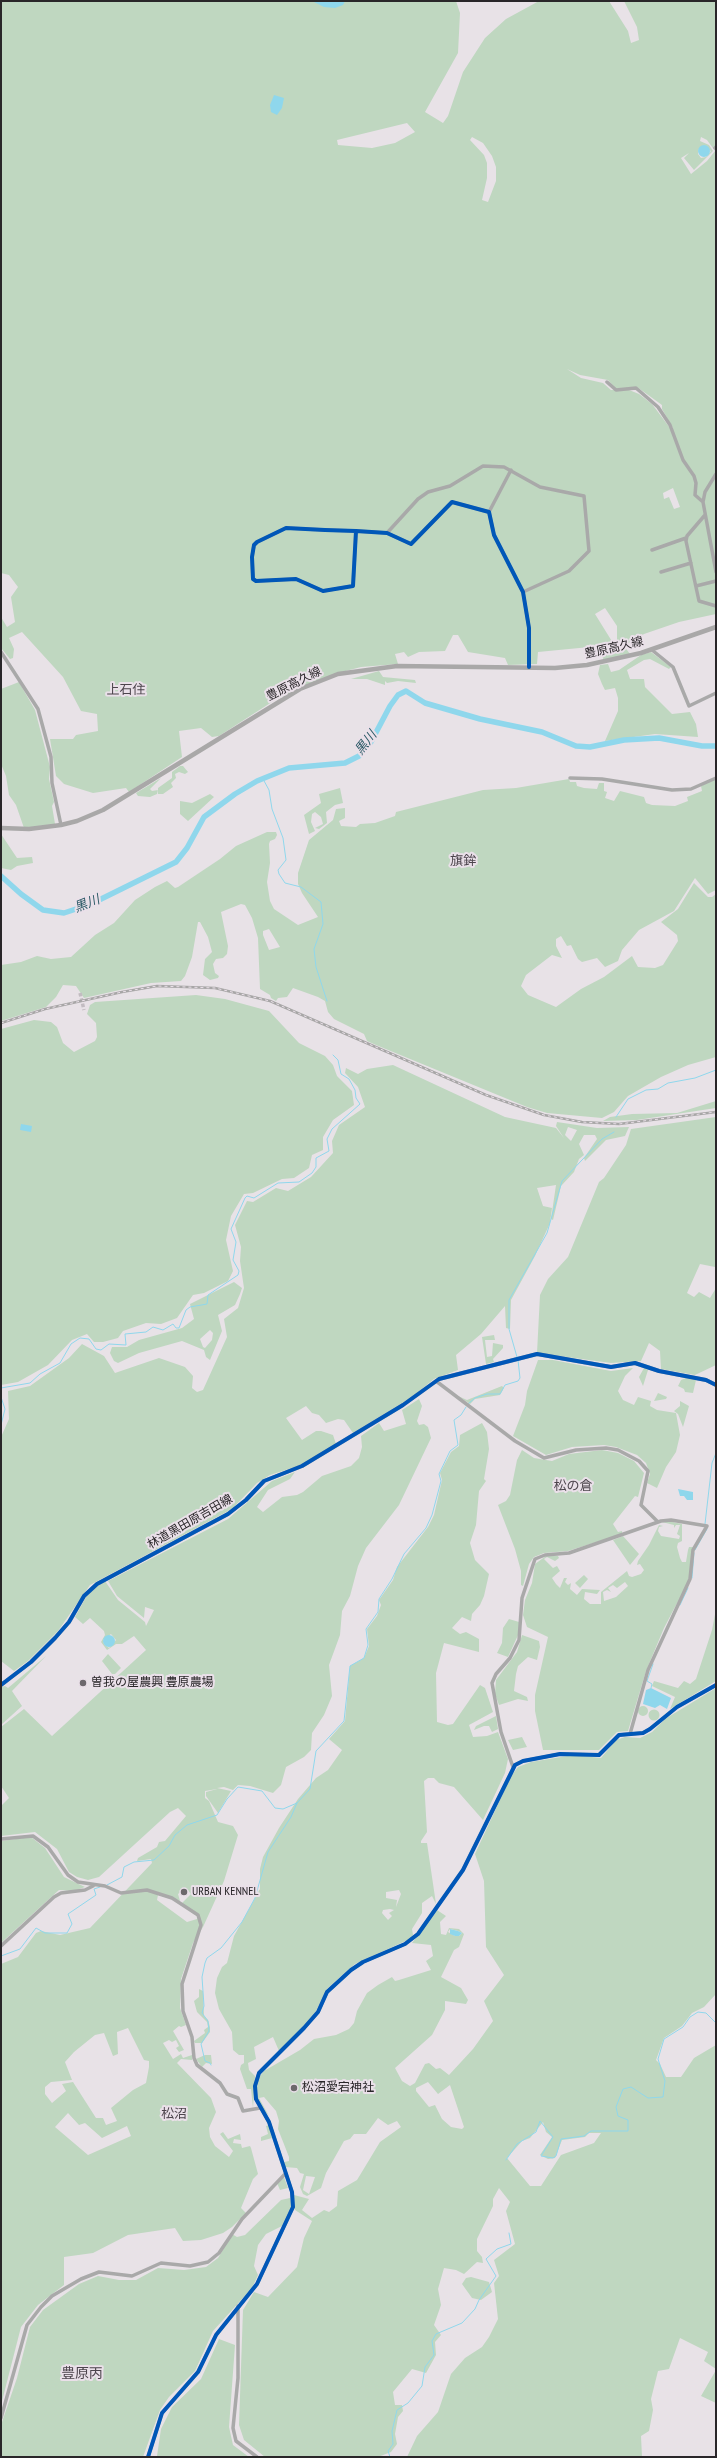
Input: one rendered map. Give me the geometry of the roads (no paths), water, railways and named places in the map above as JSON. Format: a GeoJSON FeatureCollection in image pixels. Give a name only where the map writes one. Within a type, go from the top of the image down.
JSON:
{"type":"FeatureCollection","features":[{"type":"Feature","properties":{"kind":"main road","name":"豊原高久線"},"geometry":{"type":"LineString","coordinates":[[1,828],[29,829],[61,825],[77,821],[119,802],[296,692],[338,674],[396,666],[529,667],[593,664],[652,650],[716,626]]}},
{"type":"Feature","properties":{"kind":"street"},"geometry":{"type":"LineString","coordinates":[[607,382],[616,390],[636,388],[658,408],[670,425],[683,460],[694,476],[696,484],[695,495],[703,502]]}},
{"type":"Feature","properties":{"kind":"street"},"geometry":{"type":"LineString","coordinates":[[387,533],[407,509],[428,492],[450,486],[478,467],[499,466],[511,470],[540,487],[586,498],[589,551],[569,571],[524,592]]}},
{"type":"Feature","properties":{"kind":"street"},"geometry":{"type":"LineString","coordinates":[[511,470],[489,512],[494,535],[524,592],[529,628],[529,667]]}},
{"type":"Feature","properties":{"kind":"street"},"geometry":{"type":"LineString","coordinates":[[716,474],[705,492],[703,502],[716,572]]}},
{"type":"Feature","properties":{"kind":"street"},"geometry":{"type":"LineString","coordinates":[[356,531],[353,586],[323,592],[296,579],[256,582],[253,579],[252,557],[254,545],[286,528],[356,531],[387,533],[411,544],[452,502],[489,512]]}},
{"type":"Feature","properties":{"kind":"street"},"geometry":{"type":"LineString","coordinates":[[652,550],[686,538],[705,516]]}},
{"type":"Feature","properties":{"kind":"street"},"geometry":{"type":"LineString","coordinates":[[686,538],[699,601],[716,606]]}},
{"type":"Feature","properties":{"kind":"street"},"geometry":{"type":"LineString","coordinates":[[661,572],[691,563]]}},
{"type":"Feature","properties":{"kind":"street"},"geometry":{"type":"LineString","coordinates":[[696,586],[716,581]]}},
{"type":"Feature","properties":{"kind":"street"},"geometry":{"type":"LineString","coordinates":[[652,650],[673,667],[689,706],[716,693]]}},
{"type":"Feature","properties":{"kind":"street"},"geometry":{"type":"LineString","coordinates":[[1,652],[38,709],[51,757],[52,783],[61,825]]}},
{"type":"Feature","properties":{"kind":"street"},"geometry":{"type":"LineString","coordinates":[[570,778],[602,779],[672,790],[691,789],[716,778]]}},
{"type":"Feature","properties":{"kind":"street","name":"林道黒田原吉田線"},"geometry":{"type":"LineString","coordinates":[[1,1685],[31,1662],[56,1638],[69,1622],[84,1596],[97,1584],[228,1514],[246,1500],[264,1481],[307,1464],[403,1405],[436,1381],[495,1363],[537,1354],[611,1367],[636,1362],[659,1371],[706,1380],[716,1385]]}},
{"type":"Feature","properties":{"kind":"street"},"geometry":{"type":"LineString","coordinates":[[436,1381],[515,1441],[544,1458],[576,1450],[606,1448],[618,1450],[640,1461],[647,1468],[648,1474],[640,1505],[658,1522]]}},
{"type":"Feature","properties":{"kind":"street"},"geometry":{"type":"LineString","coordinates":[[513,1767],[501,1732],[492,1683],[496,1674],[510,1658],[519,1640],[522,1598],[535,1559],[545,1555],[569,1553],[658,1522],[672,1520],[707,1526],[693,1552],[693,1570],[690,1579],[648,1670],[630,1734]]}},
{"type":"Feature","properties":{"kind":"street"},"geometry":{"type":"LineString","coordinates":[[148,2457],[162,2413],[198,2372],[211,2342],[238,2306],[257,2284],[293,2207],[292,2192],[269,2122],[260,2108],[255,2090],[257,2077],[313,2018],[327,1992],[357,1966],[405,1944],[418,1934],[463,1870],[513,1767],[523,1760],[560,1754],[599,1755],[615,1738],[630,1734],[643,1733],[650,1730],[677,1707],[716,1685]]}},
{"type":"Feature","properties":{"kind":"street"},"geometry":{"type":"LineString","coordinates":[[1,1839],[24,1836],[36,1837],[48,1847],[68,1875],[78,1882],[93,1886],[105,1886],[121,1893],[147,1890],[172,1898],[200,1918],[200,1925],[182,1986],[183,2011],[192,2037],[194,2058],[197,2065],[220,2084],[227,2094],[238,2098],[243,2111],[260,2108]]}},
{"type":"Feature","properties":{"kind":"street"},"geometry":{"type":"LineString","coordinates":[[1,1946],[54,1897],[61,1894],[85,1890],[93,1886]]}},
{"type":"Feature","properties":{"kind":"street"},"geometry":{"type":"LineString","coordinates":[[1,2418],[27,2325],[40,2307],[52,2296],[80,2279],[99,2272],[132,2276],[161,2263],[185,2266],[208,2262],[219,2253],[242,2219],[285,2174]]}},
{"type":"Feature","properties":{"kind":"street"},"geometry":{"type":"LineString","coordinates":[[238,2306],[238,2378],[233,2428],[236,2441],[257,2457]]}},
{"type":"Feature","properties":{"kind":"water"},"geometry":{"type":"Polygon","coordinates":[[[312,1],[345,1],[343,5],[335,8],[324,7],[312,1]]]}},
{"type":"Feature","properties":{"kind":"water"},"geometry":{"type":"Polygon","coordinates":[[[274,95],[284,98],[282,108],[277,115],[271,112],[270,105],[274,95]]]}},
{"type":"Feature","properties":{"kind":"water"},"geometry":{"type":"Polygon","coordinates":[[[702,145],[706,145],[710,151],[706,157],[702,157],[698,153],[698,149],[702,145]]]}},
{"type":"Feature","properties":{"kind":"water"},"geometry":{"type":"Polygon","coordinates":[[[21,1124],[32,1126],[31,1132],[20,1130],[21,1124]]]}},
{"type":"Feature","properties":{"kind":"water"},"geometry":{"type":"Polygon","coordinates":[[[678,1489],[693,1492],[693,1500],[687,1500],[684,1496],[680,1496],[678,1489]]]}},
{"type":"Feature","properties":{"kind":"water"},"geometry":{"type":"Polygon","coordinates":[[[109,1635],[113,1637],[115,1641],[113,1645],[109,1647],[105,1645],[103,1641],[105,1637],[109,1635]]]}},
{"type":"Feature","properties":{"kind":"water"},"geometry":{"type":"Polygon","coordinates":[[[651,1688],[671,1698],[667,1709],[660,1705],[655,1708],[643,1704],[646,1690],[651,1688]]]}},
{"type":"Feature","properties":{"kind":"water"},"geometry":{"type":"Polygon","coordinates":[[[450,1929],[462,1933],[459,1936],[455,1936],[450,1934],[450,1929]]]}},
{"type":"Feature","properties":{"kind":"waterway","name":"黒川"},"geometry":{"type":"LineString","coordinates":[[1,876],[21,894],[43,910],[64,913],[91,904],[176,862],[187,848],[204,817],[235,794],[257,781],[289,768],[345,763],[359,756],[371,742],[390,706],[398,695],[406,691],[425,703],[480,719],[542,732],[576,746],[590,747],[624,740],[659,738],[702,746],[716,746]]}},
{"type":"Feature","properties":{"kind":"waterway"},"geometry":{"type":"LineString","coordinates":[[263,779],[269,790],[272,809],[283,838],[286,860],[278,870],[279,874],[285,883],[301,887],[321,902],[323,924],[314,949],[316,967],[327,1001]]}},
{"type":"Feature","properties":{"kind":"waterway"},"geometry":{"type":"LineString","coordinates":[[1,1388],[30,1383],[40,1374],[60,1363],[71,1344],[80,1338],[89,1339],[96,1349],[101,1350],[109,1344],[126,1345],[125,1334],[146,1332],[153,1327],[163,1330],[173,1324],[176,1328],[179,1328],[186,1310],[190,1307],[207,1304],[208,1295],[238,1275],[239,1271],[233,1260],[236,1242],[231,1229],[245,1198],[247,1196],[254,1198],[278,1183],[299,1182],[312,1173],[316,1167],[316,1158],[329,1151],[327,1139],[332,1129],[360,1104],[356,1098],[355,1090],[349,1079],[341,1074],[338,1060],[333,1055]]}},
{"type":"Feature","properties":{"kind":"waterway"},"geometry":{"type":"LineString","coordinates":[[616,1117],[628,1099],[646,1090],[658,1089],[668,1083],[695,1078],[716,1070]]}},
{"type":"Feature","properties":{"kind":"waterway"},"geometry":{"type":"LineString","coordinates":[[517,1357],[509,1329],[509,1300],[547,1233],[562,1181],[602,1139],[614,1132]]}},
{"type":"Feature","properties":{"kind":"waterway"},"geometry":{"type":"LineString","coordinates":[[468,1404],[475,1398],[487,1394],[500,1394],[505,1385],[518,1381],[520,1378],[518,1360]]}},
{"type":"Feature","properties":{"kind":"waterway"},"geometry":{"type":"LineString","coordinates":[[1,1397],[5,1409],[1,1425]]}},
{"type":"Feature","properties":{"kind":"waterway"},"geometry":{"type":"LineString","coordinates":[[107,1885],[122,1877],[124,1867],[134,1862],[154,1860],[169,1846],[175,1835],[187,1825],[217,1815],[227,1799],[238,1787],[262,1791],[275,1808],[283,1809],[297,1803],[310,1789],[316,1751],[344,1721],[350,1666],[364,1658],[368,1645],[366,1629],[378,1612],[379,1599],[392,1579],[404,1554],[426,1528],[432,1515],[441,1481],[439,1474],[450,1451],[458,1445],[454,1420],[461,1415],[466,1407]]}},
{"type":"Feature","properties":{"kind":"waterway"},"geometry":{"type":"LineString","coordinates":[[705,1524],[712,1463],[716,1453]]}},
{"type":"Feature","properties":{"kind":"waterway"},"geometry":{"type":"LineString","coordinates":[[695,1550],[707,1529]]}},
{"type":"Feature","properties":{"kind":"waterway"},"geometry":{"type":"LineString","coordinates":[[692,1578],[694,1553]]}},
{"type":"Feature","properties":{"kind":"waterway"},"geometry":{"type":"LineString","coordinates":[[680,1605],[688,1588]]}},
{"type":"Feature","properties":{"kind":"waterway"},"geometry":{"type":"LineString","coordinates":[[651,1688],[652,1684],[647,1681],[653,1664]]}},
{"type":"Feature","properties":{"kind":"waterway"},"geometry":{"type":"LineString","coordinates":[[211,2065],[205,2061],[201,2044],[209,2031],[208,2021],[202,2013],[204,2006],[202,1977],[205,1963],[207,1958],[221,1948],[242,1922],[255,1898],[268,1852],[291,1817],[297,1803]]}},
{"type":"Feature","properties":{"kind":"waterway"},"geometry":{"type":"LineString","coordinates":[[1,1956],[20,1949],[36,1928],[45,1933],[67,1933],[72,1924],[68,1914],[96,1895],[94,1889],[100,1887]]}},
{"type":"Feature","properties":{"kind":"waterway"},"geometry":{"type":"LineString","coordinates":[[506,2160],[517,2144],[536,2132],[540,2121],[553,2137],[541,2156],[553,2158],[556,2156],[561,2139],[584,2136],[591,2131],[628,2131],[628,2120],[618,2116],[616,2107],[623,2089],[631,2087],[648,2098],[663,2097],[665,2081],[658,2059],[664,2039],[683,2027],[690,2017],[698,2012],[706,2013],[716,2023]]}},
{"type":"Feature","properties":{"kind":"waterway"},"geometry":{"type":"LineString","coordinates":[[390,2457],[388,2451],[393,2444],[392,2431],[397,2410],[408,2403],[422,2386],[425,2367],[434,2355],[432,2341],[436,2334],[462,2323],[475,2309],[479,2300],[496,2276],[486,2259],[497,2249],[511,2244],[509,2233]]}},
{"type":"Feature","properties":{"kind":"tunnel"},"geometry":{"type":"LineString","coordinates":[[80,993],[84,1010]]}},
{"type":"Feature","properties":{"kind":"railway"},"geometry":{"type":"LineString","coordinates":[[1,1023],[45,1009],[157,986],[215,988],[270,1001],[486,1095],[544,1115],[582,1122],[619,1124],[716,1112]]}},
{"type":"Feature","properties":{"kind":"place","name":"曽我の屋農興 豊原農場"},"geometry":{"type":"Point","coordinates":[83,1683]}},
{"type":"Feature","properties":{"kind":"place","name":"URBAN KENNEL"},"geometry":{"type":"Point","coordinates":[184,1892]}},
{"type":"Feature","properties":{"kind":"place","name":"松沼愛宕神社"},"geometry":{"type":"Point","coordinates":[294,2088]}},
{"type":"Feature","properties":{"kind":"district","name":"上石住"},"geometry":{"type":"Point","coordinates":[126,690]}},
{"type":"Feature","properties":{"kind":"district","name":"旗鉾"},"geometry":{"type":"Point","coordinates":[463,861]}},
{"type":"Feature","properties":{"kind":"district","name":"松の倉"},"geometry":{"type":"Point","coordinates":[573,1486]}},
{"type":"Feature","properties":{"kind":"district","name":"松沼"},"geometry":{"type":"Point","coordinates":[174,2114]}},
{"type":"Feature","properties":{"kind":"district","name":"豊原丙"},"geometry":{"type":"Point","coordinates":[82,2374]}}]}
